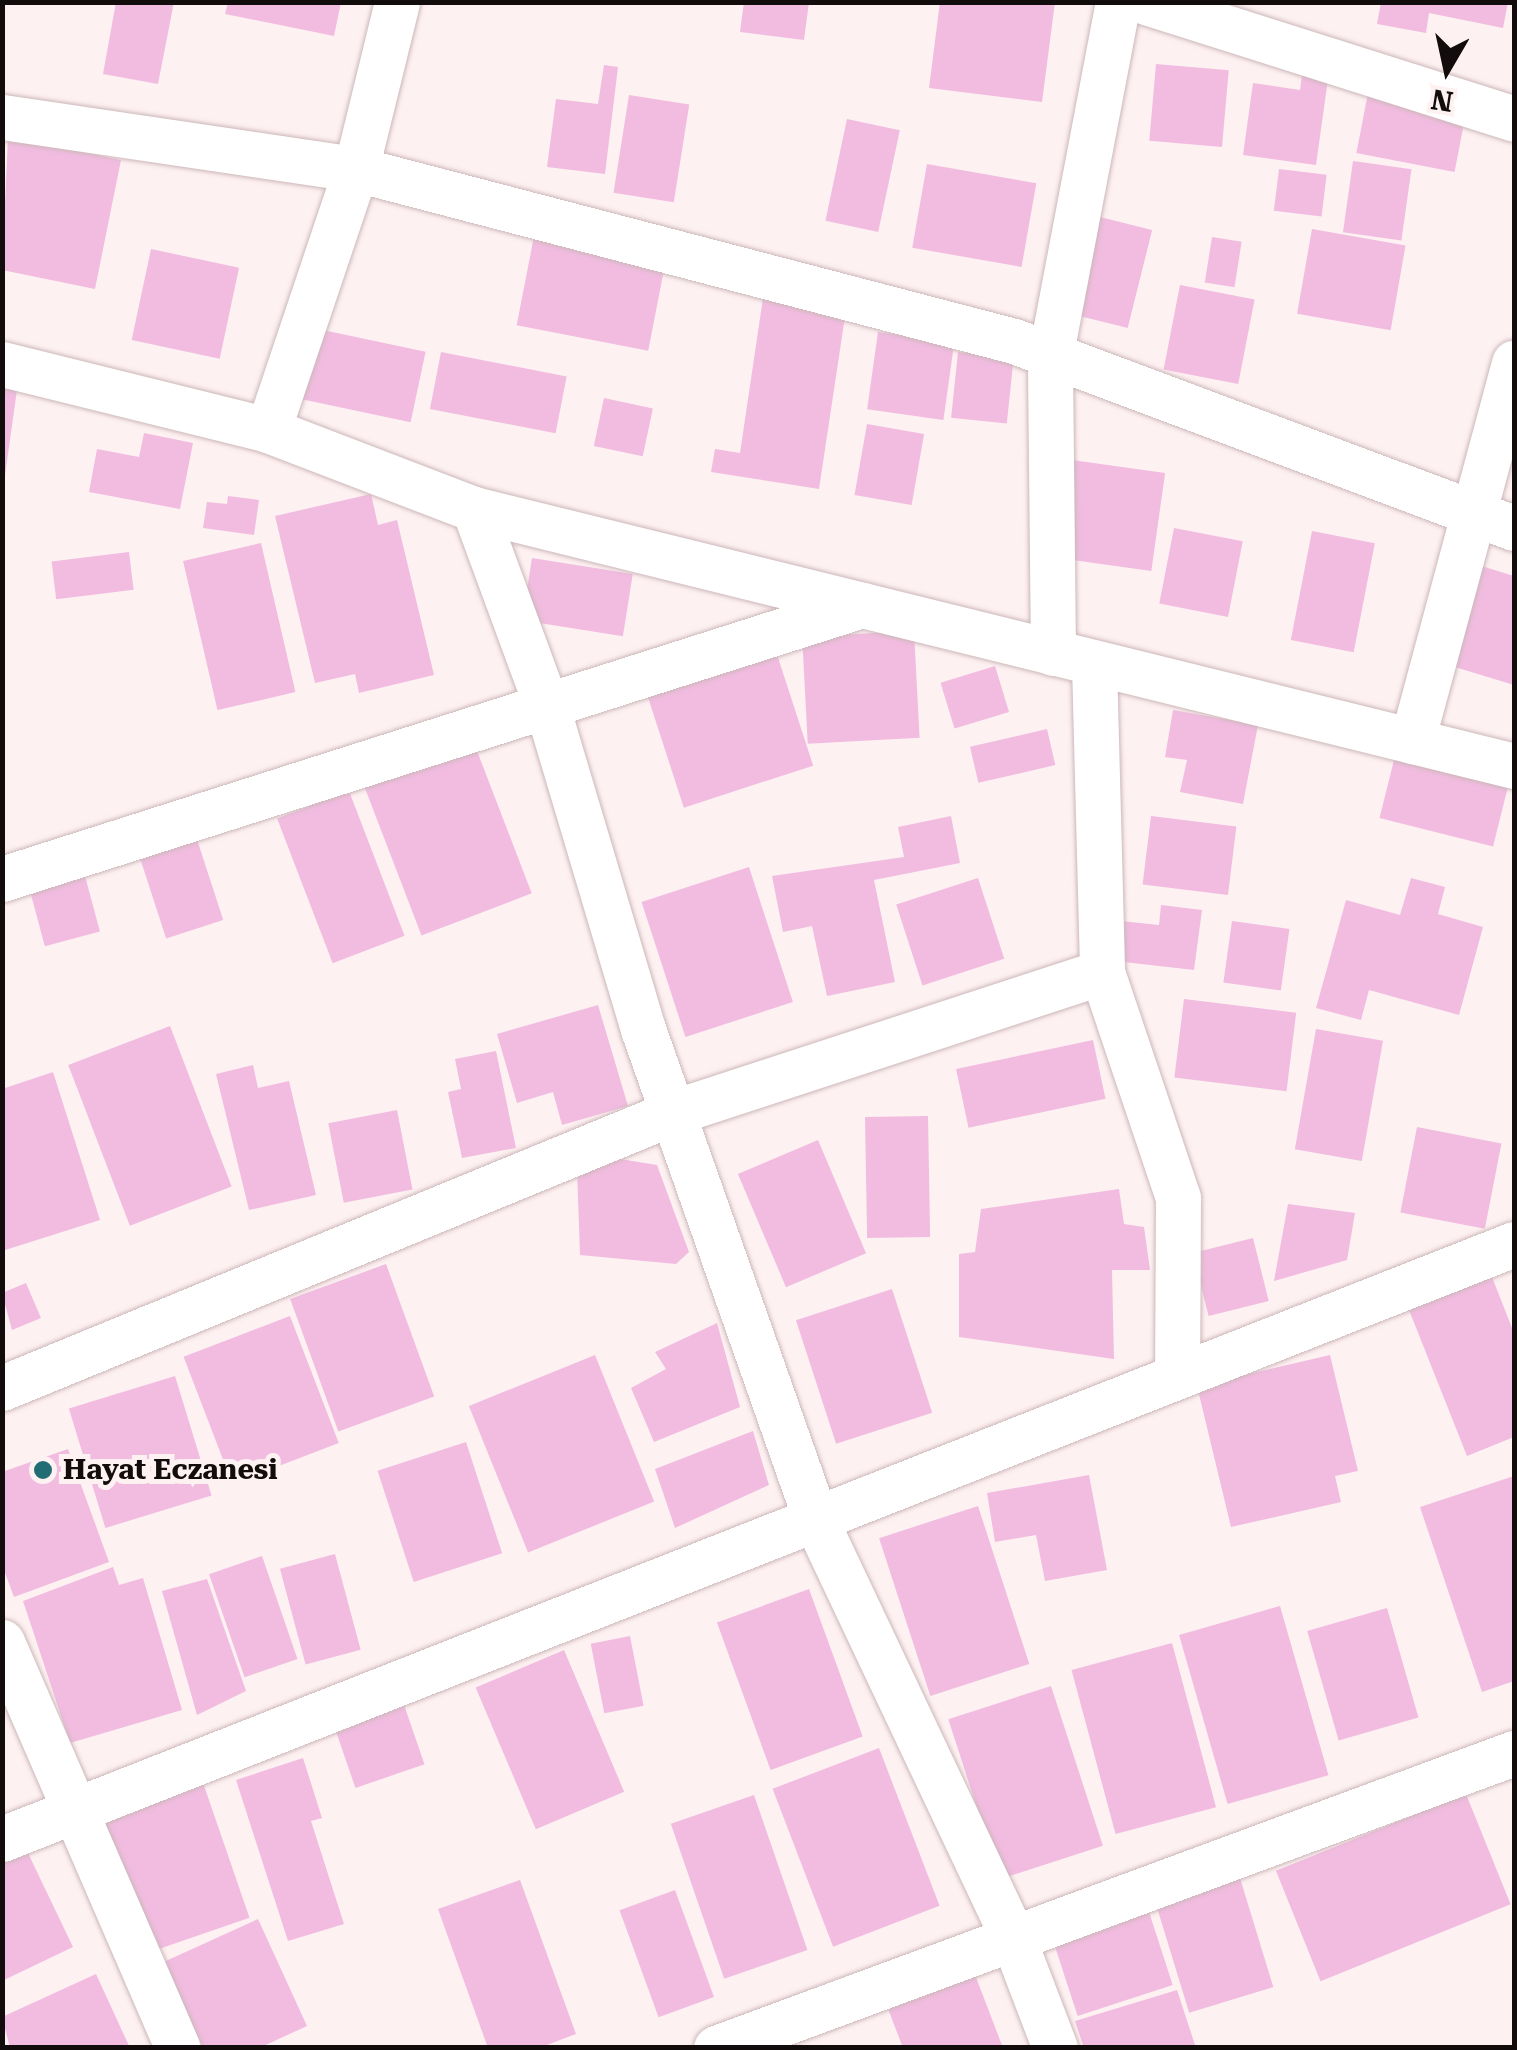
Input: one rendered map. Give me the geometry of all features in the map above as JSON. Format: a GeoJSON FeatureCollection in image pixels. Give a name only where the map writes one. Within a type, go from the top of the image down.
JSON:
{"type":"FeatureCollection","features":[{"type":"Feature","properties":{"kind":"street"},"geometry":{"type":"LineString","coordinates":[[268,430],[356,169],[397,2]]}},
{"type":"Feature","properties":{"kind":"street"},"geometry":{"type":"LineString","coordinates":[[1118,2],[1050,358],[1102,972],[1178,1198],[1176,1375]]}},
{"type":"Feature","properties":{"kind":"street"},"geometry":{"type":"LineString","coordinates":[[1146,2],[1514,119]]}},
{"type":"Feature","properties":{"kind":"street"},"geometry":{"type":"LineString","coordinates":[[2,117],[356,169],[1014,341],[1050,358],[1494,522]]}},
{"type":"Feature","properties":{"kind":"street"},"geometry":{"type":"LineString","coordinates":[[1412,742],[1494,522],[1514,363]]}},
{"type":"Feature","properties":{"kind":"street"},"geometry":{"type":"LineString","coordinates":[[2,364],[268,430],[474,509],[1514,766]]}},
{"type":"Feature","properties":{"kind":"street"},"geometry":{"type":"LineString","coordinates":[[474,509],[548,707],[674,1112],[817,1524],[1013,1938],[1055,2048]]}},
{"type":"Feature","properties":{"kind":"street"},"geometry":{"type":"LineString","coordinates":[[2,879],[862,605]]}},
{"type":"Feature","properties":{"kind":"street"},"geometry":{"type":"LineString","coordinates":[[2,1388],[674,1112],[1102,972]]}},
{"type":"Feature","properties":{"kind":"street"},"geometry":{"type":"LineString","coordinates":[[2,1839],[817,1524],[1176,1375],[1514,1244]]}},
{"type":"Feature","properties":{"kind":"street"},"geometry":{"type":"LineString","coordinates":[[2,1642],[178,2048]]}},
{"type":"Feature","properties":{"kind":"street"},"geometry":{"type":"LineString","coordinates":[[716,2048],[1514,1753]]}},
{"type":"Feature","properties":{"kind":"building"},"geometry":{"type":"Polygon","coordinates":[[[116,2],[174,2],[158,84],[103,74],[116,2]]]}},
{"type":"Feature","properties":{"kind":"building"},"geometry":{"type":"Polygon","coordinates":[[[228,2],[341,2],[334,36],[225,14],[228,2]]]}},
{"type":"Feature","properties":{"kind":"building"},"geometry":{"type":"Polygon","coordinates":[[[744,2],[809,2],[804,40],[740,32],[744,2]]]}},
{"type":"Feature","properties":{"kind":"building"},"geometry":{"type":"Polygon","coordinates":[[[940,2],[1055,2],[1042,102],[929,88],[940,2]]]}},
{"type":"Feature","properties":{"kind":"building"},"geometry":{"type":"Polygon","coordinates":[[[1381,2],[1508,2],[1503,28],[1429,13],[1426,33],[1377,24],[1381,2]]]}},
{"type":"Feature","properties":{"kind":"building"},"geometry":{"type":"Polygon","coordinates":[[[1156,64],[1229,70],[1222,147],[1149,141],[1156,64]]]}},
{"type":"Feature","properties":{"kind":"building"},"geometry":{"type":"Polygon","coordinates":[[[604,65],[618,67],[605,174],[547,167],[556,99],[598,104],[604,65]]]}},
{"type":"Feature","properties":{"kind":"building"},"geometry":{"type":"Polygon","coordinates":[[[1303,68],[1329,72],[1316,165],[1243,155],[1253,83],[1300,90],[1303,68]]]}},
{"type":"Feature","properties":{"kind":"building"},"geometry":{"type":"Polygon","coordinates":[[[1368,93],[1466,112],[1455,172],[1356,153],[1368,93]]]}},
{"type":"Feature","properties":{"kind":"building"},"geometry":{"type":"Polygon","coordinates":[[[629,95],[689,105],[674,202],[614,193],[629,95]]]}},
{"type":"Feature","properties":{"kind":"building"},"geometry":{"type":"Polygon","coordinates":[[[847,119],[900,130],[878,232],[825,221],[847,119]]]}},
{"type":"Feature","properties":{"kind":"building"},"geometry":{"type":"Polygon","coordinates":[[[8,137],[121,160],[95,289],[2,270],[8,137]]]}},
{"type":"Feature","properties":{"kind":"building"},"geometry":{"type":"Polygon","coordinates":[[[1353,161],[1411,169],[1401,241],[1343,232],[1353,161]]]}},
{"type":"Feature","properties":{"kind":"building"},"geometry":{"type":"Polygon","coordinates":[[[927,164],[1036,183],[1022,267],[912,248],[927,164]]]}},
{"type":"Feature","properties":{"kind":"building"},"geometry":{"type":"Polygon","coordinates":[[[1279,169],[1327,175],[1322,217],[1274,211],[1279,169]]]}},
{"type":"Feature","properties":{"kind":"building"},"geometry":{"type":"Polygon","coordinates":[[[1092,215],[1152,230],[1128,328],[1068,313],[1092,215]]]}},
{"type":"Feature","properties":{"kind":"building"},"geometry":{"type":"Polygon","coordinates":[[[1312,229],[1406,245],[1391,330],[1297,314],[1312,229]]]}},
{"type":"Feature","properties":{"kind":"building"},"geometry":{"type":"Polygon","coordinates":[[[535,231],[667,257],[648,351],[517,325],[535,231]]]}},
{"type":"Feature","properties":{"kind":"building"},"geometry":{"type":"Polygon","coordinates":[[[1212,237],[1242,242],[1234,287],[1205,282],[1212,237]]]}},
{"type":"Feature","properties":{"kind":"building"},"geometry":{"type":"Polygon","coordinates":[[[151,249],[239,268],[220,359],[132,340],[151,249]]]}},
{"type":"Feature","properties":{"kind":"building"},"geometry":{"type":"Polygon","coordinates":[[[1180,285],[1255,300],[1238,384],[1164,369],[1180,285]]]}},
{"type":"Feature","properties":{"kind":"building"},"geometry":{"type":"Polygon","coordinates":[[[763,298],[846,310],[819,489],[711,472],[715,449],[740,453],[763,298]]]}},
{"type":"Feature","properties":{"kind":"building"},"geometry":{"type":"Polygon","coordinates":[[[318,329],[426,352],[411,422],[303,399],[318,329]]]}},
{"type":"Feature","properties":{"kind":"building"},"geometry":{"type":"Polygon","coordinates":[[[878,332],[954,343],[943,420],[867,409],[878,332]]]}},
{"type":"Feature","properties":{"kind":"building"},"geometry":{"type":"Polygon","coordinates":[[[441,352],[567,376],[556,433],[430,409],[441,352]]]}},
{"type":"Feature","properties":{"kind":"building"},"geometry":{"type":"Polygon","coordinates":[[[958,352],[1014,358],[1007,423],[951,418],[958,352]]]}},
{"type":"Feature","properties":{"kind":"building"},"geometry":{"type":"Polygon","coordinates":[[[2,388],[17,390],[5,475],[2,475],[2,388]]]}},
{"type":"Feature","properties":{"kind":"building"},"geometry":{"type":"Polygon","coordinates":[[[604,398],[653,408],[643,456],[594,446],[604,398]]]}},
{"type":"Feature","properties":{"kind":"building"},"geometry":{"type":"Polygon","coordinates":[[[867,424],[924,434],[912,505],[854,495],[867,424]]]}},
{"type":"Feature","properties":{"kind":"building"},"geometry":{"type":"Polygon","coordinates":[[[144,433],[193,443],[180,509],[89,492],[97,449],[139,457],[144,433]]]}},
{"type":"Feature","properties":{"kind":"building"},"geometry":{"type":"Polygon","coordinates":[[[1072,460],[1165,473],[1151,571],[1058,558],[1072,460]]]}},
{"type":"Feature","properties":{"kind":"building"},"geometry":{"type":"Polygon","coordinates":[[[371,494],[378,525],[397,520],[434,675],[359,693],[355,674],[315,683],[275,516],[371,494]]]}},
{"type":"Feature","properties":{"kind":"building"},"geometry":{"type":"Polygon","coordinates":[[[228,496],[259,500],[254,535],[203,528],[207,502],[227,504],[228,496]]]}},
{"type":"Feature","properties":{"kind":"building"},"geometry":{"type":"Polygon","coordinates":[[[1174,528],[1243,541],[1228,617],[1159,604],[1174,528]]]}},
{"type":"Feature","properties":{"kind":"building"},"geometry":{"type":"Polygon","coordinates":[[[1312,531],[1375,543],[1354,652],[1291,640],[1312,531]]]}},
{"type":"Feature","properties":{"kind":"building"},"geometry":{"type":"Polygon","coordinates":[[[261,543],[295,692],[217,710],[183,561],[261,543]]]}},
{"type":"Feature","properties":{"kind":"building"},"geometry":{"type":"Polygon","coordinates":[[[129,552],[134,590],[56,599],[52,562],[129,552]]]}},
{"type":"Feature","properties":{"kind":"building"},"geometry":{"type":"Polygon","coordinates":[[[532,558],[633,574],[623,636],[522,620],[532,558]]]}},
{"type":"Feature","properties":{"kind":"building"},"geometry":{"type":"Polygon","coordinates":[[[1475,564],[1514,576],[1514,685],[1445,664],[1475,564]]]}},
{"type":"Feature","properties":{"kind":"building"},"geometry":{"type":"Polygon","coordinates":[[[914,631],[920,738],[808,744],[802,637],[914,631]]]}},
{"type":"Feature","properties":{"kind":"building"},"geometry":{"type":"Polygon","coordinates":[[[773,642],[813,766],[684,808],[644,684],[773,642]]]}},
{"type":"Feature","properties":{"kind":"building"},"geometry":{"type":"Polygon","coordinates":[[[995,666],[1009,712],[955,729],[940,683],[995,666]]]}},
{"type":"Feature","properties":{"kind":"building"},"geometry":{"type":"Polygon","coordinates":[[[1173,710],[1258,725],[1243,804],[1180,792],[1187,760],[1165,757],[1173,710]]]}},
{"type":"Feature","properties":{"kind":"building"},"geometry":{"type":"Polygon","coordinates":[[[1047,729],[1055,765],[978,783],[970,747],[1047,729]]]}},
{"type":"Feature","properties":{"kind":"building"},"geometry":{"type":"Polygon","coordinates":[[[474,743],[532,893],[422,936],[364,785],[474,743]]]}},
{"type":"Feature","properties":{"kind":"building"},"geometry":{"type":"Polygon","coordinates":[[[1395,756],[1509,784],[1493,846],[1380,818],[1395,756]]]}},
{"type":"Feature","properties":{"kind":"building"},"geometry":{"type":"Polygon","coordinates":[[[349,791],[405,936],[333,963],[277,819],[349,791]]]}},
{"type":"Feature","properties":{"kind":"building"},"geometry":{"type":"Polygon","coordinates":[[[951,816],[960,863],[874,880],[895,982],[827,996],[812,926],[783,932],[772,876],[904,857],[898,827],[951,816]]]}},
{"type":"Feature","properties":{"kind":"building"},"geometry":{"type":"Polygon","coordinates":[[[1151,816],[1236,826],[1228,895],[1143,884],[1151,816]]]}},
{"type":"Feature","properties":{"kind":"building"},"geometry":{"type":"Polygon","coordinates":[[[192,824],[223,920],[166,939],[135,843],[192,824]]]}},
{"type":"Feature","properties":{"kind":"building"},"geometry":{"type":"Polygon","coordinates":[[[81,861],[100,932],[45,946],[26,876],[81,861]]]}},
{"type":"Feature","properties":{"kind":"building"},"geometry":{"type":"Polygon","coordinates":[[[749,867],[793,1002],[685,1037],[642,902],[749,867]]]}},
{"type":"Feature","properties":{"kind":"building"},"geometry":{"type":"Polygon","coordinates":[[[978,878],[1004,959],[922,985],[896,905],[978,878]]]}},
{"type":"Feature","properties":{"kind":"building"},"geometry":{"type":"Polygon","coordinates":[[[1411,878],[1445,887],[1438,914],[1483,927],[1459,1015],[1369,990],[1361,1020],[1316,1008],[1346,900],[1400,915],[1411,878]]]}},
{"type":"Feature","properties":{"kind":"building"},"geometry":{"type":"Polygon","coordinates":[[[1161,905],[1202,910],[1194,970],[1115,961],[1121,921],[1159,925],[1161,905]]]}},
{"type":"Feature","properties":{"kind":"building"},"geometry":{"type":"Polygon","coordinates":[[[1232,921],[1289,929],[1281,990],[1223,982],[1232,921]]]}},
{"type":"Feature","properties":{"kind":"building"},"geometry":{"type":"Polygon","coordinates":[[[1184,999],[1296,1013],[1287,1091],[1174,1077],[1184,999]]]}},
{"type":"Feature","properties":{"kind":"building"},"geometry":{"type":"Polygon","coordinates":[[[598,1005],[628,1106],[562,1125],[553,1092],[517,1103],[497,1034],[598,1005]]]}},
{"type":"Feature","properties":{"kind":"building"},"geometry":{"type":"Polygon","coordinates":[[[170,1026],[232,1187],[130,1226],[68,1065],[170,1026]]]}},
{"type":"Feature","properties":{"kind":"building"},"geometry":{"type":"Polygon","coordinates":[[[1316,1029],[1383,1041],[1362,1161],[1295,1149],[1316,1029]]]}},
{"type":"Feature","properties":{"kind":"building"},"geometry":{"type":"Polygon","coordinates":[[[1093,1040],[1105,1099],[969,1128],[956,1069],[1093,1040]]]}},
{"type":"Feature","properties":{"kind":"building"},"geometry":{"type":"Polygon","coordinates":[[[496,1051],[516,1148],[462,1158],[448,1092],[461,1089],[455,1059],[496,1051]]]}},
{"type":"Feature","properties":{"kind":"building"},"geometry":{"type":"Polygon","coordinates":[[[253,1065],[258,1088],[289,1081],[316,1195],[249,1210],[216,1074],[253,1065]]]}},
{"type":"Feature","properties":{"kind":"building"},"geometry":{"type":"Polygon","coordinates":[[[53,1072],[100,1220],[2,1251],[2,1089],[53,1072]]]}},
{"type":"Feature","properties":{"kind":"building"},"geometry":{"type":"Polygon","coordinates":[[[397,1110],[412,1190],[344,1203],[328,1123],[397,1110]]]}},
{"type":"Feature","properties":{"kind":"building"},"geometry":{"type":"Polygon","coordinates":[[[928,1116],[930,1237],[867,1238],[865,1117],[928,1116]]]}},
{"type":"Feature","properties":{"kind":"building"},"geometry":{"type":"Polygon","coordinates":[[[1417,1127],[1501,1143],[1485,1229],[1400,1212],[1417,1127]]]}},
{"type":"Feature","properties":{"kind":"building"},"geometry":{"type":"Polygon","coordinates":[[[818,1140],[866,1253],[786,1287],[738,1174],[818,1140]]]}},
{"type":"Feature","properties":{"kind":"building"},"geometry":{"type":"Polygon","coordinates":[[[620,1159],[657,1165],[689,1252],[676,1264],[580,1255],[577,1169],[620,1159]]]}},
{"type":"Feature","properties":{"kind":"building"},"geometry":{"type":"Polygon","coordinates":[[[1119,1189],[1124,1224],[1144,1227],[1150,1270],[1112,1270],[1114,1359],[959,1337],[959,1254],[975,1252],[981,1209],[1119,1189]]]}},
{"type":"Feature","properties":{"kind":"building"},"geometry":{"type":"Polygon","coordinates":[[[1288,1204],[1355,1213],[1347,1260],[1274,1281],[1288,1204]]]}},
{"type":"Feature","properties":{"kind":"building"},"geometry":{"type":"Polygon","coordinates":[[[1253,1238],[1269,1301],[1209,1316],[1193,1253],[1253,1238]]]}},
{"type":"Feature","properties":{"kind":"building"},"geometry":{"type":"Polygon","coordinates":[[[386,1264],[434,1396],[338,1431],[290,1299],[386,1264]]]}},
{"type":"Feature","properties":{"kind":"building"},"geometry":{"type":"Polygon","coordinates":[[[1492,1277],[1514,1333],[1514,1437],[1467,1456],[1409,1310],[1492,1277]]]}},
{"type":"Feature","properties":{"kind":"building"},"geometry":{"type":"Polygon","coordinates":[[[26,1283],[41,1318],[12,1330],[2,1293],[26,1283]]]}},
{"type":"Feature","properties":{"kind":"building"},"geometry":{"type":"Polygon","coordinates":[[[892,1289],[932,1413],[836,1444],[796,1320],[892,1289]]]}},
{"type":"Feature","properties":{"kind":"building"},"geometry":{"type":"Polygon","coordinates":[[[290,1316],[339,1443],[232,1484],[184,1357],[290,1316]]]}},
{"type":"Feature","properties":{"kind":"building"},"geometry":{"type":"Polygon","coordinates":[[[717,1323],[740,1407],[654,1442],[631,1388],[666,1369],[655,1352],[717,1323]]]}},
{"type":"Feature","properties":{"kind":"building"},"geometry":{"type":"Polygon","coordinates":[[[595,1355],[654,1501],[528,1552],[469,1406],[595,1355]]]}},
{"type":"Feature","properties":{"kind":"building"},"geometry":{"type":"Polygon","coordinates":[[[1330,1355],[1358,1471],[1335,1476],[1341,1502],[1231,1527],[1197,1386],[1330,1355]]]}},
{"type":"Feature","properties":{"kind":"building"},"geometry":{"type":"Polygon","coordinates":[[[175,1376],[212,1496],[105,1528],[69,1408],[175,1376]]]}},
{"type":"Feature","properties":{"kind":"building"},"geometry":{"type":"Polygon","coordinates":[[[753,1431],[769,1485],[675,1528],[655,1469],[753,1431]]]}},
{"type":"Feature","properties":{"kind":"building"},"geometry":{"type":"Polygon","coordinates":[[[466,1442],[502,1553],[414,1582],[378,1471],[466,1442]]]}},
{"type":"Feature","properties":{"kind":"building"},"geometry":{"type":"Polygon","coordinates":[[[68,1449],[109,1562],[14,1597],[2,1565],[2,1472],[68,1449]]]}},
{"type":"Feature","properties":{"kind":"building"},"geometry":{"type":"Polygon","coordinates":[[[1089,1475],[1107,1570],[1045,1581],[1036,1535],[995,1542],[987,1493],[1089,1475]]]}},
{"type":"Feature","properties":{"kind":"building"},"geometry":{"type":"Polygon","coordinates":[[[1514,1476],[1514,1681],[1482,1692],[1420,1507],[1514,1476]]]}},
{"type":"Feature","properties":{"kind":"building"},"geometry":{"type":"Polygon","coordinates":[[[978,1506],[1029,1664],[930,1696],[879,1538],[978,1506]]]}},
{"type":"Feature","properties":{"kind":"building"},"geometry":{"type":"Polygon","coordinates":[[[335,1554],[361,1650],[306,1664],[280,1569],[335,1554]]]}},
{"type":"Feature","properties":{"kind":"building"},"geometry":{"type":"Polygon","coordinates":[[[262,1556],[297,1659],[245,1677],[209,1574],[262,1556]]]}},
{"type":"Feature","properties":{"kind":"building"},"geometry":{"type":"Polygon","coordinates":[[[113,1567],[119,1585],[143,1578],[182,1710],[70,1743],[23,1601],[113,1567]]]}},
{"type":"Feature","properties":{"kind":"building"},"geometry":{"type":"Polygon","coordinates":[[[207,1579],[246,1691],[197,1715],[162,1591],[207,1579]]]}},
{"type":"Feature","properties":{"kind":"building"},"geometry":{"type":"Polygon","coordinates":[[[809,1589],[863,1737],[771,1770],[717,1623],[809,1589]]]}},
{"type":"Feature","properties":{"kind":"building"},"geometry":{"type":"Polygon","coordinates":[[[1280,1606],[1329,1775],[1228,1804],[1179,1635],[1280,1606]]]}},
{"type":"Feature","properties":{"kind":"building"},"geometry":{"type":"Polygon","coordinates":[[[1387,1608],[1418,1718],[1339,1740],[1307,1631],[1387,1608]]]}},
{"type":"Feature","properties":{"kind":"building"},"geometry":{"type":"Polygon","coordinates":[[[630,1636],[644,1706],[604,1713],[591,1644],[630,1636]]]}},
{"type":"Feature","properties":{"kind":"building"},"geometry":{"type":"Polygon","coordinates":[[[1172,1643],[1216,1807],[1116,1834],[1072,1670],[1172,1643]]]}},
{"type":"Feature","properties":{"kind":"building"},"geometry":{"type":"Polygon","coordinates":[[[564,1650],[624,1792],[536,1829],[476,1688],[564,1650]]]}},
{"type":"Feature","properties":{"kind":"building"},"geometry":{"type":"Polygon","coordinates":[[[1051,1686],[1103,1846],[1000,1879],[948,1719],[1051,1686]]]}},
{"type":"Feature","properties":{"kind":"building"},"geometry":{"type":"Polygon","coordinates":[[[402,1699],[424,1764],[355,1788],[333,1723],[402,1699]]]}},
{"type":"Feature","properties":{"kind":"building"},"geometry":{"type":"Polygon","coordinates":[[[879,1748],[940,1906],[833,1947],[773,1789],[879,1748]]]}},
{"type":"Feature","properties":{"kind":"building"},"geometry":{"type":"Polygon","coordinates":[[[303,1758],[322,1818],[311,1821],[344,1924],[288,1941],[236,1780],[303,1758]]]}},
{"type":"Feature","properties":{"kind":"building"},"geometry":{"type":"Polygon","coordinates":[[[200,1774],[249,1918],[146,1953],[97,1809],[200,1774]]]}},
{"type":"Feature","properties":{"kind":"building"},"geometry":{"type":"Polygon","coordinates":[[[1466,1794],[1511,1904],[1321,1981],[1276,1871],[1466,1794]]]}},
{"type":"Feature","properties":{"kind":"building"},"geometry":{"type":"Polygon","coordinates":[[[754,1795],[807,1950],[724,1979],[671,1824],[754,1795]]]}},
{"type":"Feature","properties":{"kind":"building"},"geometry":{"type":"Polygon","coordinates":[[[27,1851],[73,1947],[2,1981],[2,1863],[27,1851]]]}},
{"type":"Feature","properties":{"kind":"building"},"geometry":{"type":"Polygon","coordinates":[[[1240,1878],[1273,1987],[1189,2013],[1156,1904],[1240,1878]]]}},
{"type":"Feature","properties":{"kind":"building"},"geometry":{"type":"Polygon","coordinates":[[[520,1880],[576,2034],[539,2048],[488,2048],[438,1909],[520,1880]]]}},
{"type":"Feature","properties":{"kind":"building"},"geometry":{"type":"Polygon","coordinates":[[[675,1890],[714,1997],[659,2017],[620,1910],[675,1890]]]}},
{"type":"Feature","properties":{"kind":"building"},"geometry":{"type":"Polygon","coordinates":[[[1148,1909],[1173,1985],[1078,2016],[1053,1940],[1148,1909]]]}},
{"type":"Feature","properties":{"kind":"building"},"geometry":{"type":"Polygon","coordinates":[[[258,1919],[307,2026],[259,2048],[195,2048],[157,1965],[258,1919]]]}},
{"type":"Feature","properties":{"kind":"building"},"geometry":{"type":"Polygon","coordinates":[[[974,1972],[1003,2048],[903,2048],[887,2006],[974,1972]]]}},
{"type":"Feature","properties":{"kind":"building"},"geometry":{"type":"Polygon","coordinates":[[[96,1974],[130,2048],[10,2048],[2,2017],[96,1974]]]}},
{"type":"Feature","properties":{"kind":"building"},"geometry":{"type":"Polygon","coordinates":[[[1177,1990],[1196,2048],[1084,2048],[1075,2021],[1177,1990]]]}},
{"type":"Feature","properties":{"kind":"place","name":"Hayat Eczanesi"},"geometry":{"type":"Point","coordinates":[43,1470]}}]}
